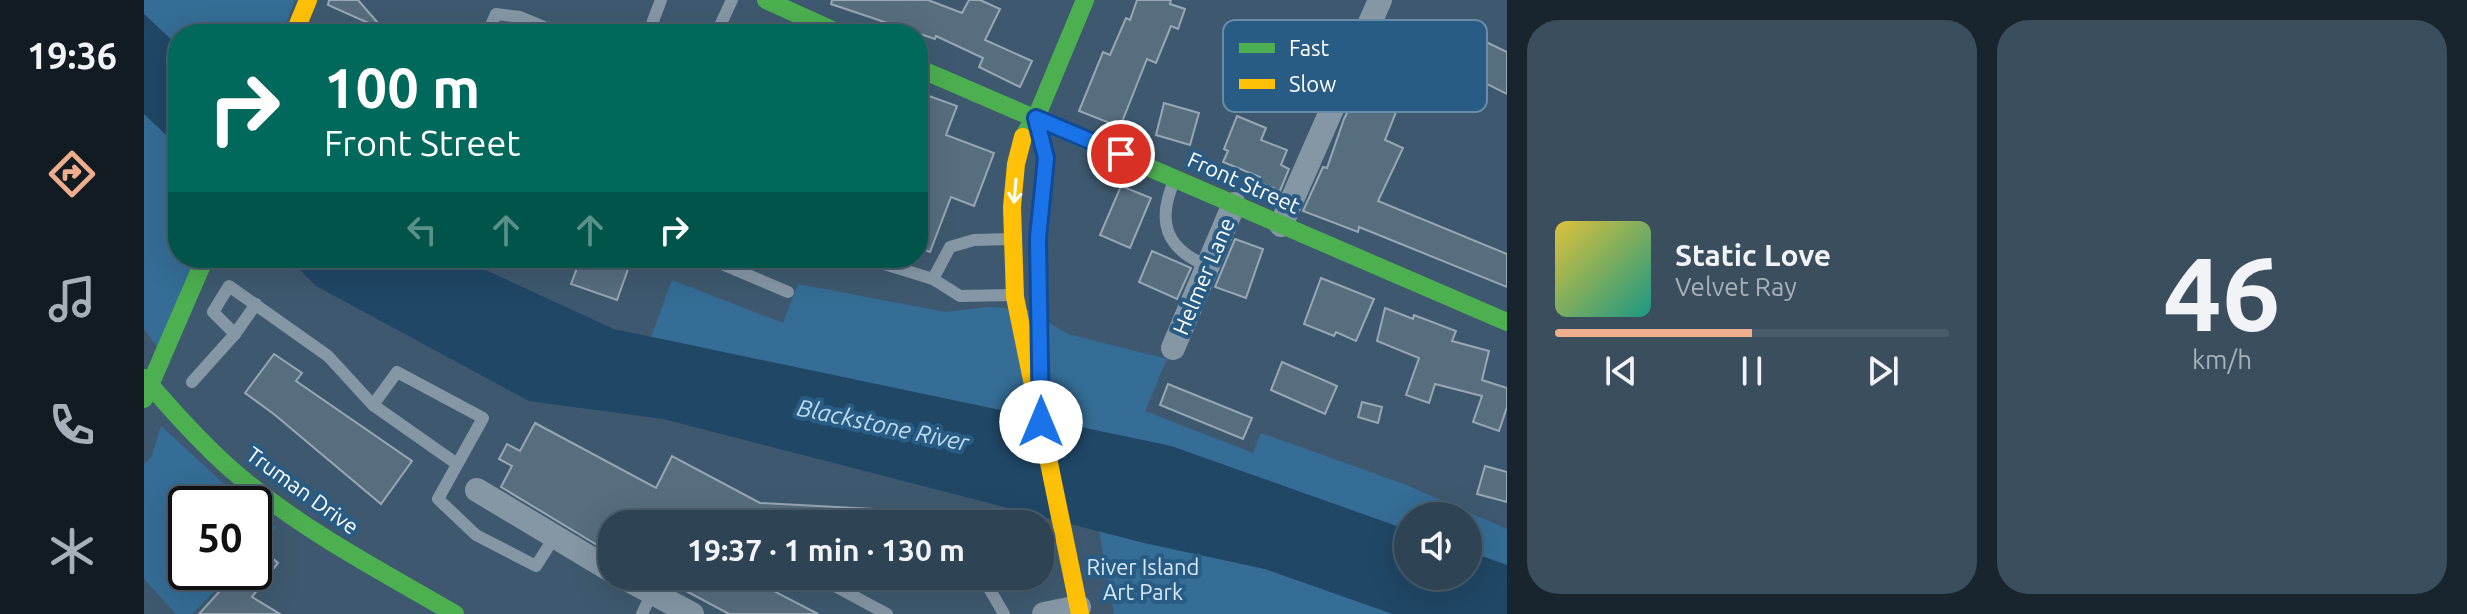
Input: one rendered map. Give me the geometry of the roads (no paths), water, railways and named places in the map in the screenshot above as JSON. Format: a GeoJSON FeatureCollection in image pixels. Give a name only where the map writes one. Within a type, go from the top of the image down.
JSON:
{"type":"FeatureCollection","features":[{"type":"Feature","properties":{"kind":"main road"},"geometry":{"type":"LineString","coordinates":[[298,24],[308,0]]}},
{"type":"Feature","properties":{"kind":"main road"},"geometry":{"type":"LineString","coordinates":[[766,0],[794,6],[824,24]]}},
{"type":"Feature","properties":{"kind":"main road"},"geometry":{"type":"LineString","coordinates":[[1080,610],[1014,295],[1013,239],[1014,191],[1020,143],[1036,118],[1085,0]]}},
{"type":"Feature","properties":{"kind":"main road","name":"Front Street"},"geometry":{"type":"LineString","coordinates":[[928,72],[1507,322]]}},
{"type":"Feature","properties":{"kind":"main road"},"geometry":{"type":"LineString","coordinates":[[1036,118],[1046,158],[1038,238],[1041,422]]}},
{"type":"Feature","properties":{"kind":"main road"},"geometry":{"type":"LineString","coordinates":[[144,399],[201,268]]}},
{"type":"Feature","properties":{"kind":"main road","name":"Truman Drive"},"geometry":{"type":"LineString","coordinates":[[144,378],[199,439],[288,513],[335,545],[455,614]]}},
{"type":"Feature","properties":{"kind":"street"},"geometry":{"type":"LineString","coordinates":[[1371,20],[1380,0]]}},
{"type":"Feature","properties":{"kind":"street"},"geometry":{"type":"LineString","coordinates":[[1281,225],[1331,112]]}},
{"type":"Feature","properties":{"kind":"street","name":"Helmer Lane"},"geometry":{"type":"LineString","coordinates":[[1173,348],[1234,204]]}},
{"type":"Feature","properties":{"kind":"street"},"geometry":{"type":"LineString","coordinates":[[477,490],[598,562]]}},
{"type":"Feature","properties":{"kind":"street"},"geometry":{"type":"LineString","coordinates":[[647,603],[692,614]]}},
{"type":"Feature","properties":{"kind":"street"},"geometry":{"type":"LineString","coordinates":[[1044,614],[1080,610]]}},
{"type":"Feature","properties":{"kind":"lane"},"geometry":{"type":"LineString","coordinates":[[652,24],[661,0]]}},
{"type":"Feature","properties":{"kind":"lane"},"geometry":{"type":"LineString","coordinates":[[721,24],[732,0]]}},
{"type":"Feature","properties":{"kind":"lane"},"geometry":{"type":"LineString","coordinates":[[492,24],[496,14],[520,17],[537,24]]}},
{"type":"Feature","properties":{"kind":"lane"},"geometry":{"type":"LineString","coordinates":[[1175,178],[1165,207],[1168,232],[1183,254],[1207,266]]}},
{"type":"Feature","properties":{"kind":"lane"},"geometry":{"type":"LineString","coordinates":[[933,279],[950,247],[974,240],[1013,239]]}},
{"type":"Feature","properties":{"kind":"lane"},"geometry":{"type":"LineString","coordinates":[[745,268],[788,292]]}},
{"type":"Feature","properties":{"kind":"lane"},"geometry":{"type":"LineString","coordinates":[[897,268],[933,279],[960,296],[1014,295]]}},
{"type":"Feature","properties":{"kind":"lane"},"geometry":{"type":"LineString","coordinates":[[235,334],[213,312],[229,286],[328,356],[373,405],[457,464]]}},
{"type":"Feature","properties":{"kind":"lane"},"geometry":{"type":"LineString","coordinates":[[192,382],[235,334],[256,304]]}},
{"type":"Feature","properties":{"kind":"lane"},"geometry":{"type":"LineString","coordinates":[[373,405],[397,372],[483,418],[438,499],[476,535],[536,566],[555,536]]}},
{"type":"Feature","properties":{"kind":"lane"},"geometry":{"type":"LineString","coordinates":[[842,590],[887,614]]}},
{"type":"Feature","properties":{"kind":"lane"},"geometry":{"type":"LineString","coordinates":[[990,590],[1004,614]]}},
{"type":"Feature","properties":{"kind":"water"},"geometry":{"type":"Polygon","coordinates":[[[144,14],[168,37],[168,137],[144,114],[144,14]]]}},
{"type":"Feature","properties":{"kind":"water","name":"Blackstone River"},"geometry":{"type":"Polygon","coordinates":[[[298,268],[481,268],[614,329],[1171,446],[1394,525],[1394,590],[1482,590],[1482,556],[1507,565],[1507,614],[1393,614],[1265,569],[1054,520],[1054,510],[1016,510],[663,419],[529,401],[316,286],[298,268]]]}},
{"type":"Feature","properties":{"kind":"park label","name":"River Island Art Park"},"geometry":{"type":"Point","coordinates":[1143,578]}}]}
